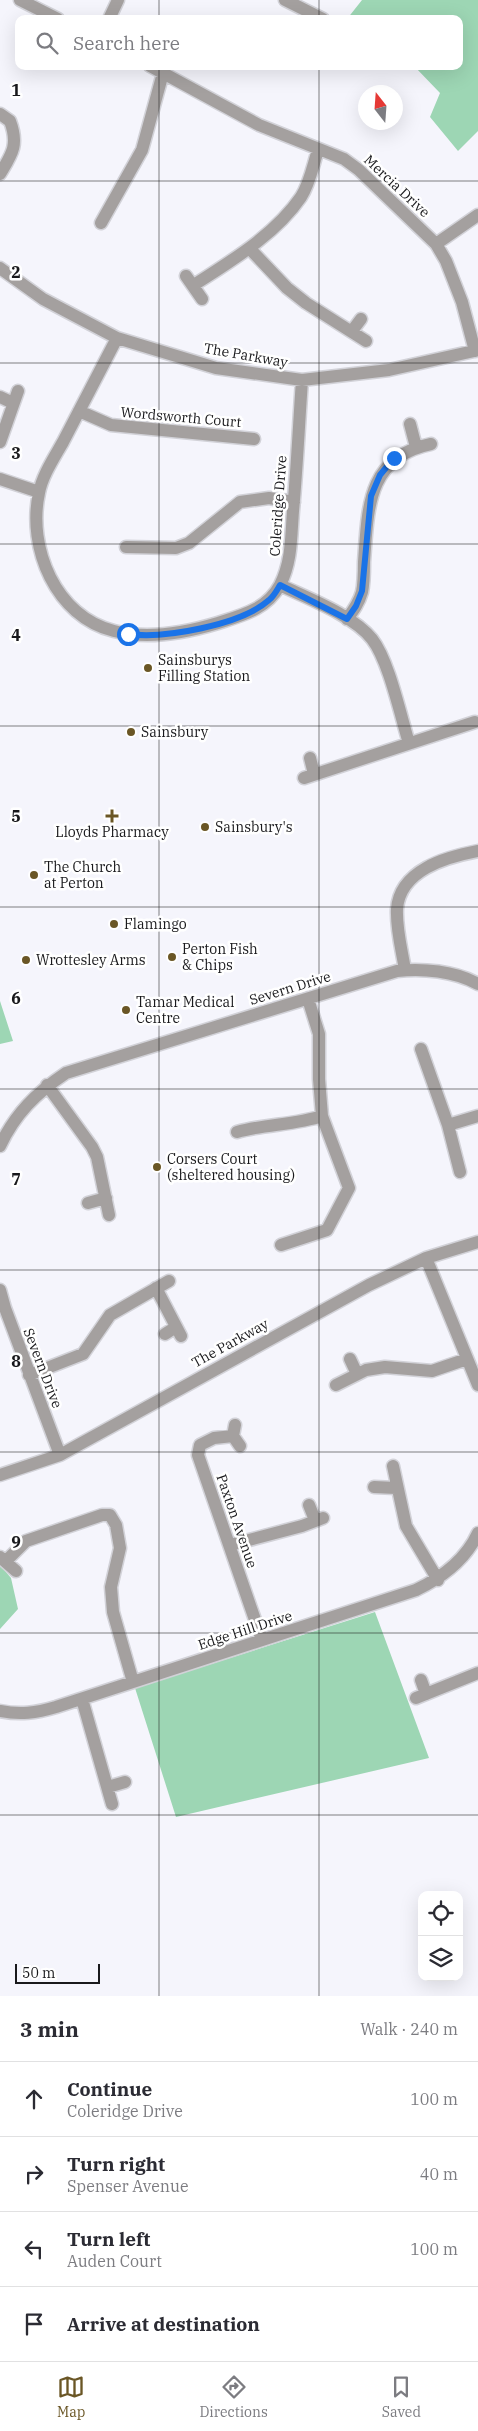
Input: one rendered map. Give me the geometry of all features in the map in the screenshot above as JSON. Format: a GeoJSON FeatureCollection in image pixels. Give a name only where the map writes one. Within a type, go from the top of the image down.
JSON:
{"type":"FeatureCollection","features":[{"type":"Feature","properties":{"kind":"street"},"geometry":{"type":"LineString","coordinates":[[20,0],[50,15]]}},
{"type":"Feature","properties":{"kind":"street"},"geometry":{"type":"LineString","coordinates":[[111,15],[118,0]]}},
{"type":"Feature","properties":{"kind":"street"},"geometry":{"type":"LineString","coordinates":[[285,0],[315,15]]}},
{"type":"Feature","properties":{"kind":"street","name":"Mercia Drive"},"geometry":{"type":"LineString","coordinates":[[157,70],[259,125],[344,159],[359,170],[436,244],[446,261],[462,302],[477,350]]}},
{"type":"Feature","properties":{"kind":"street"},"geometry":{"type":"LineString","coordinates":[[101,223],[142,150],[163,73]]}},
{"type":"Feature","properties":{"kind":"street"},"geometry":{"type":"LineString","coordinates":[[0,114],[10,121],[14,146],[13,153],[0,174]]}},
{"type":"Feature","properties":{"kind":"street"},"geometry":{"type":"LineString","coordinates":[[202,299],[190,281],[250,249],[302,196],[318,150]]}},
{"type":"Feature","properties":{"kind":"street"},"geometry":{"type":"LineString","coordinates":[[436,244],[478,215]]}},
{"type":"Feature","properties":{"kind":"street"},"geometry":{"type":"LineString","coordinates":[[250,249],[287,288],[306,303],[366,341]]}},
{"type":"Feature","properties":{"kind":"street","name":"The Parkway"},"geometry":{"type":"LineString","coordinates":[[0,268],[43,299],[117,338],[216,368],[302,380],[389,370],[477,350]]}},
{"type":"Feature","properties":{"kind":"street"},"geometry":{"type":"LineString","coordinates":[[352,331],[361,319]]}},
{"type":"Feature","properties":{"kind":"street","name":"Coleridge Drive"},"geometry":{"type":"LineString","coordinates":[[117,338],[39,492],[36,533],[38,548],[49,577],[72,606],[90,622],[113,631],[141,636],[162,635],[209,626],[257,609],[271,599],[280,585],[288,565],[302,380]]}},
{"type":"Feature","properties":{"kind":"street"},"geometry":{"type":"LineString","coordinates":[[0,397],[16,397],[0,442]]}},
{"type":"Feature","properties":{"kind":"street","name":"Wordsworth Court"},"geometry":{"type":"LineString","coordinates":[[79,411],[110,426],[254,438]]}},
{"type":"Feature","properties":{"kind":"street"},"geometry":{"type":"LineString","coordinates":[[410,424],[416,447]]}},
{"type":"Feature","properties":{"kind":"street"},"geometry":{"type":"LineString","coordinates":[[347,619],[356,606],[362,591],[371,496],[380,475],[394,458],[416,447],[431,444]]}},
{"type":"Feature","properties":{"kind":"street"},"geometry":{"type":"LineString","coordinates":[[0,479],[39,492]]}},
{"type":"Feature","properties":{"kind":"street"},"geometry":{"type":"LineString","coordinates":[[126,547],[176,548],[189,543],[240,502],[269,498],[294,502]]}},
{"type":"Feature","properties":{"kind":"street"},"geometry":{"type":"LineString","coordinates":[[280,585],[347,619],[370,637],[378,647],[409,743]]}},
{"type":"Feature","properties":{"kind":"street"},"geometry":{"type":"LineString","coordinates":[[310,758],[309,776],[409,743],[458,720],[475,722]]}},
{"type":"Feature","properties":{"kind":"street"},"geometry":{"type":"LineString","coordinates":[[405,970],[397,915],[403,891],[412,878],[427,867],[478,851]]}},
{"type":"Feature","properties":{"kind":"street","name":"Severn Drive"},"geometry":{"type":"LineString","coordinates":[[0,1146],[19,1113],[47,1085],[66,1073],[405,970],[434,971],[457,976],[478,984]]}},
{"type":"Feature","properties":{"kind":"street"},"geometry":{"type":"LineString","coordinates":[[281,1245],[327,1230],[349,1188],[322,1116],[319,1079],[319,1034],[308,999]]}},
{"type":"Feature","properties":{"kind":"street"},"geometry":{"type":"LineString","coordinates":[[421,1049],[448,1125],[460,1172]]}},
{"type":"Feature","properties":{"kind":"street"},"geometry":{"type":"LineString","coordinates":[[47,1085],[92,1147],[97,1157],[109,1215]]}},
{"type":"Feature","properties":{"kind":"street"},"geometry":{"type":"LineString","coordinates":[[237,1132],[257,1126],[307,1121],[322,1116]]}},
{"type":"Feature","properties":{"kind":"street"},"geometry":{"type":"LineString","coordinates":[[448,1125],[478,1116]]}},
{"type":"Feature","properties":{"kind":"street"},"geometry":{"type":"LineString","coordinates":[[88,1203],[106,1198]]}},
{"type":"Feature","properties":{"kind":"street","name":"The Parkway"},"geometry":{"type":"LineString","coordinates":[[0,1475],[60,1455],[242,1353],[369,1285],[426,1258],[478,1242]]}},
{"type":"Feature","properties":{"kind":"street"},"geometry":{"type":"LineString","coordinates":[[426,1258],[478,1384]]}},
{"type":"Feature","properties":{"kind":"street"},"geometry":{"type":"LineString","coordinates":[[29,1375],[83,1354],[110,1315],[169,1281]]}},
{"type":"Feature","properties":{"kind":"street"},"geometry":{"type":"LineString","coordinates":[[156,1288],[174,1332]]}},
{"type":"Feature","properties":{"kind":"street","name":"Severn Drive"},"geometry":{"type":"LineString","coordinates":[[0,1290],[2,1309],[60,1455]]}},
{"type":"Feature","properties":{"kind":"street"},"geometry":{"type":"LineString","coordinates":[[350,1359],[357,1374]]}},
{"type":"Feature","properties":{"kind":"street"},"geometry":{"type":"LineString","coordinates":[[336,1385],[366,1370],[385,1367],[432,1371],[467,1359]]}},
{"type":"Feature","properties":{"kind":"street","name":"Paxton Avenue"},"geometry":{"type":"LineString","coordinates":[[236,1435],[214,1438],[200,1445],[198,1455],[262,1640]]}},
{"type":"Feature","properties":{"kind":"street"},"geometry":{"type":"LineString","coordinates":[[393,1466],[396,1488],[406,1526],[438,1580]]}},
{"type":"Feature","properties":{"kind":"street"},"geometry":{"type":"LineString","coordinates":[[374,1487],[396,1488]]}},
{"type":"Feature","properties":{"kind":"street"},"geometry":{"type":"LineString","coordinates":[[230,1545],[319,1519],[309,1505]]}},
{"type":"Feature","properties":{"kind":"street"},"geometry":{"type":"LineString","coordinates":[[16,1571],[3,1559],[26,1541],[102,1515],[110,1515],[116,1525],[120,1548],[111,1587],[113,1612],[134,1682]]}},
{"type":"Feature","properties":{"kind":"street","name":"Edge Hill Drive"},"geometry":{"type":"LineString","coordinates":[[0,1712],[35,1713],[378,1604],[416,1590],[438,1580],[450,1569],[477,1536]]}},
{"type":"Feature","properties":{"kind":"street"},"geometry":{"type":"LineString","coordinates":[[421,1680],[421,1696],[478,1673]]}},
{"type":"Feature","properties":{"kind":"street"},"geometry":{"type":"LineString","coordinates":[[82,1699],[112,1804]]}},
{"type":"Feature","properties":{"kind":"street"},"geometry":{"type":"LineString","coordinates":[[108,1787],[125,1782]]}},
{"type":"Feature","properties":{"kind":"green space"},"geometry":{"type":"Polygon","coordinates":[[[362,0],[478,0],[478,131],[458,151],[430,117],[440,93],[418,70],[463,70],[463,15],[350,15],[362,0]]]}},
{"type":"Feature","properties":{"kind":"green space"},"geometry":{"type":"Polygon","coordinates":[[[0,1001],[13,1041],[0,1044],[0,1001]]]}},
{"type":"Feature","properties":{"kind":"green space"},"geometry":{"type":"Polygon","coordinates":[[[0,1565],[11,1578],[18,1609],[0,1629],[0,1565]]]}},
{"type":"Feature","properties":{"kind":"green space"},"geometry":{"type":"Polygon","coordinates":[[[375,1612],[429,1758],[176,1817],[135,1688],[375,1612]]]}},
{"type":"Feature","properties":{"kind":"place","name":"Sainsburys Filling Station"},"geometry":{"type":"Point","coordinates":[148,668]}},
{"type":"Feature","properties":{"kind":"place","name":"Sainsbury"},"geometry":{"type":"Point","coordinates":[131,732]}},
{"type":"Feature","properties":{"kind":"place","name":"Lloyds Pharmacy"},"geometry":{"type":"Point","coordinates":[112,816]}},
{"type":"Feature","properties":{"kind":"place","name":"Sainsbury's"},"geometry":{"type":"Point","coordinates":[205,827]}},
{"type":"Feature","properties":{"kind":"place","name":"The Church at Perton"},"geometry":{"type":"Point","coordinates":[34,875]}},
{"type":"Feature","properties":{"kind":"place","name":"Flamingo"},"geometry":{"type":"Point","coordinates":[114,924]}},
{"type":"Feature","properties":{"kind":"place","name":"Perton Fish & Chips"},"geometry":{"type":"Point","coordinates":[172,957]}},
{"type":"Feature","properties":{"kind":"place","name":"Wrottesley Arms"},"geometry":{"type":"Point","coordinates":[26,960]}},
{"type":"Feature","properties":{"kind":"place","name":"Tamar Medical Centre"},"geometry":{"type":"Point","coordinates":[126,1010]}},
{"type":"Feature","properties":{"kind":"place","name":"Corsers Court (sheltered housing)"},"geometry":{"type":"Point","coordinates":[157,1167]}},
{"type":"Feature","properties":{"kind":"route"},"geometry":{"type":"LineString","coordinates":[[128,634],[141,636],[162,635],[209,626],[242,616],[257,609],[271,599],[280,585],[347,619],[356,606],[362,591],[371,496],[380,475],[394,458]]}}]}
